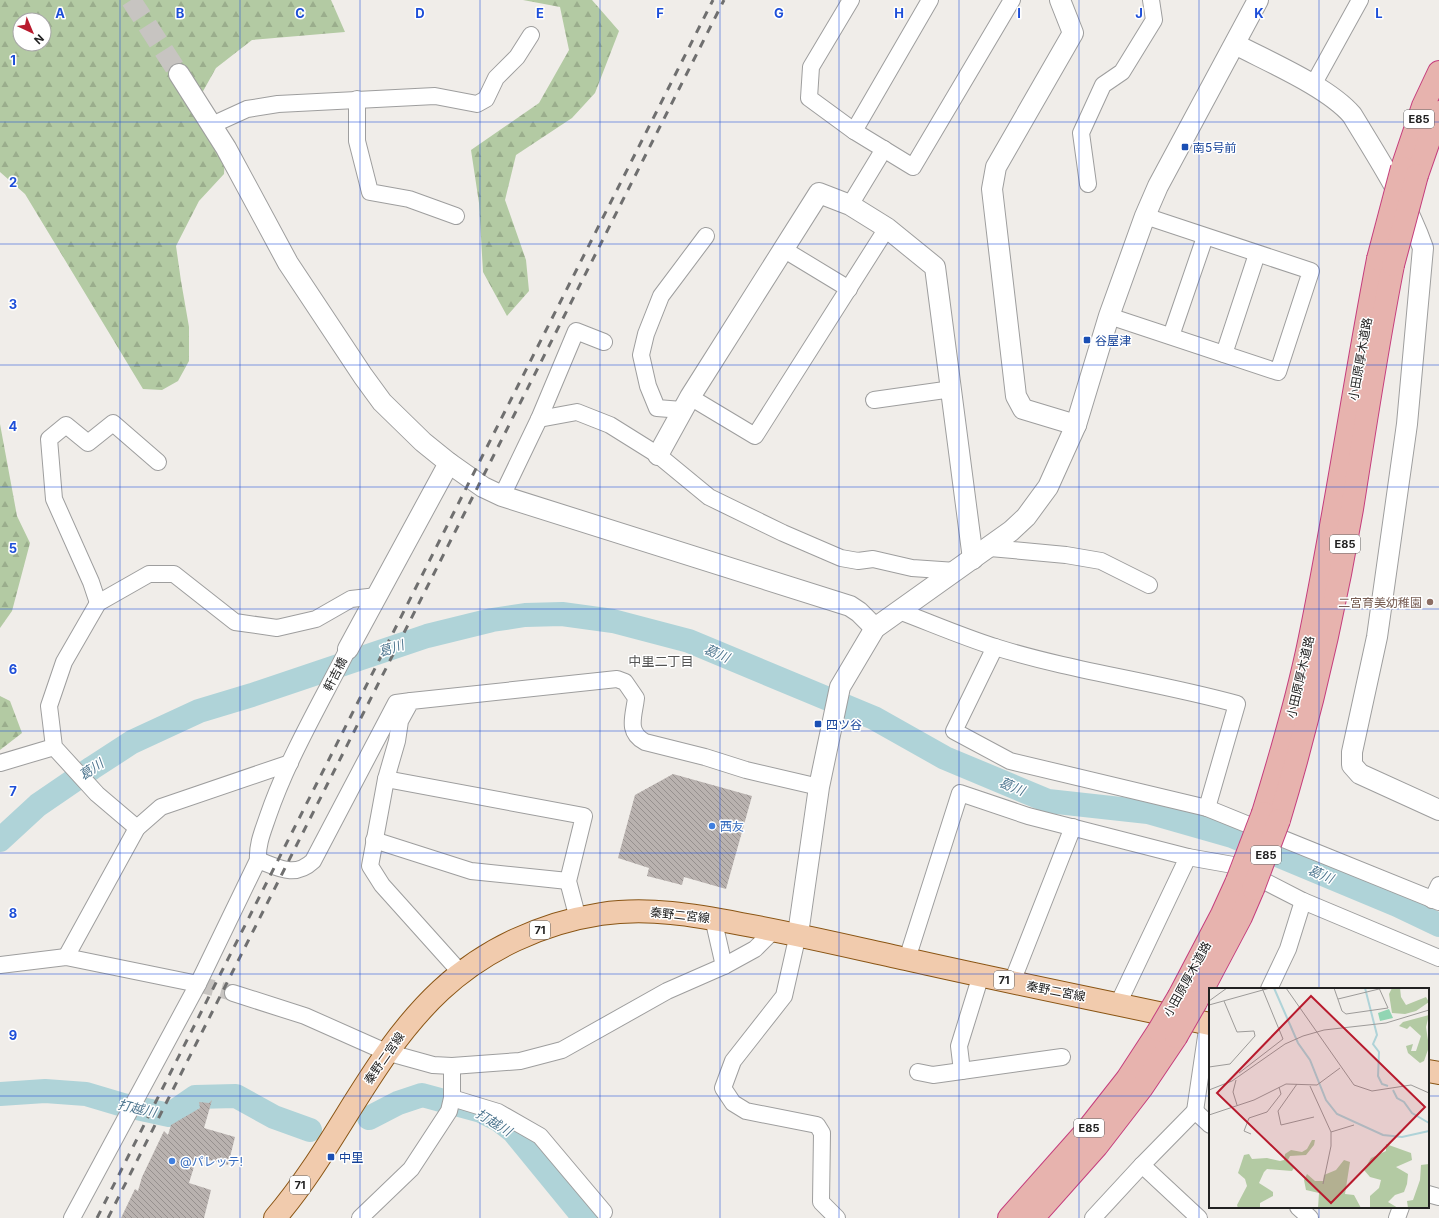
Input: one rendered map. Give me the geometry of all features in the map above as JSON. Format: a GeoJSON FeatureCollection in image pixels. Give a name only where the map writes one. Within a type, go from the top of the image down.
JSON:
{"type":"FeatureCollection","features":[{"type":"Feature","properties":{"kind":"highway","name":"小田原厚木道路"},"geometry":{"type":"LineString","coordinates":[[1033,1218],[1101,1141],[1141,1089],[1167,1034],[1188,999],[1222,914],[1245,885],[1271,817],[1284,746],[1308,648],[1335,508],[1365,325],[1386,262],[1410,172],[1423,106],[1439,72]]}},
{"type":"Feature","properties":{"kind":"highway","name":"小田原厚木道路"},"geometry":{"type":"LineString","coordinates":[[1410,172],[1439,112]]}},
{"type":"Feature","properties":{"kind":"highway","name":"小田原厚木道路"},"geometry":{"type":"LineString","coordinates":[[1009,1218],[1087,1130],[1127,1079],[1167,1034]]}},
{"type":"Feature","properties":{"kind":"main road","name":"秦野二宮線"},"geometry":{"type":"LineString","coordinates":[[275,1218],[324,1152],[386,1052],[424,1007],[460,973],[501,946],[527,934],[578,919],[602,914],[636,911],[713,918],[798,934],[1209,1024]]}},
{"type":"Feature","properties":{"kind":"main road"},"geometry":{"type":"LineString","coordinates":[[1429,1071],[1439,1073]]}},
{"type":"Feature","properties":{"kind":"street"},"geometry":{"type":"LineString","coordinates":[[850,0],[811,67],[809,98],[854,131],[913,167],[1012,0]]}},
{"type":"Feature","properties":{"kind":"street"},"geometry":{"type":"LineString","coordinates":[[854,131],[930,0]]}},
{"type":"Feature","properties":{"kind":"street"},"geometry":{"type":"LineString","coordinates":[[1060,0],[1073,34],[996,167],[992,189],[1016,396],[1023,409],[1076,424]]}},
{"type":"Feature","properties":{"kind":"street"},"geometry":{"type":"LineString","coordinates":[[1088,184],[1081,133],[1102,85],[1122,72],[1154,20],[1151,0]]}},
{"type":"Feature","properties":{"kind":"street"},"geometry":{"type":"LineString","coordinates":[[837,1218],[821,1202],[822,1133],[818,1125],[746,1111],[733,1103],[723,1088],[733,1061],[784,996],[798,934],[818,787],[840,687],[875,628],[990,548],[1026,517],[1048,487],[1076,424],[1109,316],[1145,216],[1158,186],[1258,0]]}},
{"type":"Feature","properties":{"kind":"street"},"geometry":{"type":"LineString","coordinates":[[1313,85],[1360,0]]}},
{"type":"Feature","properties":{"kind":"street"},"geometry":{"type":"LineString","coordinates":[[212,125],[248,109],[278,104],[435,96],[476,104],[486,99],[496,78],[517,57],[531,35]]}},
{"type":"Feature","properties":{"kind":"street"},"geometry":{"type":"LineString","coordinates":[[1235,44],[1337,99],[1352,115],[1395,186],[1414,224],[1423,248],[1405,440],[1377,637],[1352,752],[1352,765],[1360,774],[1439,810]]}},
{"type":"Feature","properties":{"kind":"street"},"geometry":{"type":"LineString","coordinates":[[179,74],[212,125],[288,263],[363,376],[382,402],[449,464],[477,483],[502,496],[850,606],[859,612],[875,628]]}},
{"type":"Feature","properties":{"kind":"street"},"geometry":{"type":"LineString","coordinates":[[357,99],[357,141],[370,192],[409,199],[456,216]]}},
{"type":"Feature","properties":{"kind":"street"},"geometry":{"type":"LineString","coordinates":[[850,205],[884,149]]}},
{"type":"Feature","properties":{"kind":"street"},"geometry":{"type":"LineString","coordinates":[[658,455],[686,404],[819,193],[850,205],[887,228],[935,267],[973,559]]}},
{"type":"Feature","properties":{"kind":"street"},"geometry":{"type":"LineString","coordinates":[[1109,316],[1278,372],[1311,271],[1204,237],[1145,216]]}},
{"type":"Feature","properties":{"kind":"street"},"geometry":{"type":"LineString","coordinates":[[706,236],[661,296],[646,334],[641,355],[648,386],[657,408],[686,404],[755,436],[887,228]]}},
{"type":"Feature","properties":{"kind":"street"},"geometry":{"type":"LineString","coordinates":[[1171,336],[1204,237]]}},
{"type":"Feature","properties":{"kind":"street"},"geometry":{"type":"LineString","coordinates":[[783,249],[849,289]]}},
{"type":"Feature","properties":{"kind":"street"},"geometry":{"type":"LineString","coordinates":[[1224,354],[1257,254]]}},
{"type":"Feature","properties":{"kind":"street"},"geometry":{"type":"LineString","coordinates":[[502,496],[539,419],[576,331],[604,342]]}},
{"type":"Feature","properties":{"kind":"street"},"geometry":{"type":"LineString","coordinates":[[874,400],[952,389]]}},
{"type":"Feature","properties":{"kind":"street"},"geometry":{"type":"LineString","coordinates":[[539,419],[577,412],[610,425],[658,455],[709,497],[814,548],[841,558],[858,561],[873,559],[912,568],[956,571]]}},
{"type":"Feature","properties":{"kind":"street"},"geometry":{"type":"LineString","coordinates":[[98,603],[91,582],[54,499],[49,439],[66,425],[88,443],[113,423],[158,462]]}},
{"type":"Feature","properties":{"kind":"street"},"geometry":{"type":"LineString","coordinates":[[348,649],[449,464]]}},
{"type":"Feature","properties":{"kind":"street"},"geometry":{"type":"LineString","coordinates":[[990,548],[1066,555],[1101,561],[1149,585]]}},
{"type":"Feature","properties":{"kind":"street"},"geometry":{"type":"LineString","coordinates":[[137,828],[97,794],[54,747],[50,706],[64,662],[98,603],[149,574],[174,574],[235,622],[277,628],[316,619],[351,599],[377,596]]}},
{"type":"Feature","properties":{"kind":"street"},"geometry":{"type":"LineString","coordinates":[[899,611],[995,647],[1064,665],[1208,696],[1237,704],[1207,808]]}},
{"type":"Feature","properties":{"kind":"street"},"geometry":{"type":"LineString","coordinates":[[995,647],[954,731],[1010,761],[1207,808],[1437,896]]}},
{"type":"Feature","properties":{"kind":"street","name":"軒吉橋"},"geometry":{"type":"LineString","coordinates":[[258,860],[257,847],[274,800],[290,763],[348,649]]}},
{"type":"Feature","properties":{"kind":"street"},"geometry":{"type":"LineString","coordinates":[[72,1218],[198,984],[258,860],[291,871],[304,869],[313,861],[396,703],[617,679],[625,682],[636,698],[632,727],[638,738],[645,742],[706,757],[746,770],[818,787]]}},
{"type":"Feature","properties":{"kind":"street"},"geometry":{"type":"LineString","coordinates":[[410,701],[400,722],[398,741],[386,779],[370,866],[382,885],[460,973]]}},
{"type":"Feature","properties":{"kind":"street"},"geometry":{"type":"LineString","coordinates":[[0,762],[54,747]]}},
{"type":"Feature","properties":{"kind":"street"},"geometry":{"type":"LineString","coordinates":[[66,957],[137,828],[161,807],[290,763]]}},
{"type":"Feature","properties":{"kind":"street"},"geometry":{"type":"LineString","coordinates":[[386,779],[584,816],[568,881],[578,919]]}},
{"type":"Feature","properties":{"kind":"street"},"geometry":{"type":"LineString","coordinates":[[907,959],[960,792],[1028,816],[1073,828],[1188,857],[1233,864],[1303,901],[1439,958]]}},
{"type":"Feature","properties":{"kind":"street"},"geometry":{"type":"LineString","coordinates":[[1012,982],[1073,828]]}},
{"type":"Feature","properties":{"kind":"street"},"geometry":{"type":"LineString","coordinates":[[374,840],[471,871],[568,881]]}},
{"type":"Feature","properties":{"kind":"street"},"geometry":{"type":"LineString","coordinates":[[1118,1004],[1188,857]]}},
{"type":"Feature","properties":{"kind":"street"},"geometry":{"type":"LineString","coordinates":[[1269,988],[1288,949],[1303,901]]}},
{"type":"Feature","properties":{"kind":"street"},"geometry":{"type":"LineString","coordinates":[[713,918],[724,966]]}},
{"type":"Feature","properties":{"kind":"street"},"geometry":{"type":"LineString","coordinates":[[233,993],[305,1016],[386,1052],[433,1065],[452,1066],[520,1061],[562,1050],[667,991],[724,966],[755,949],[774,930]]}},
{"type":"Feature","properties":{"kind":"street"},"geometry":{"type":"LineString","coordinates":[[0,965],[66,957],[198,984]]}},
{"type":"Feature","properties":{"kind":"street"},"geometry":{"type":"LineString","coordinates":[[962,1071],[959,1046],[981,975]]}},
{"type":"Feature","properties":{"kind":"street"},"geometry":{"type":"LineString","coordinates":[[1093,1218],[1195,1111],[1209,1024]]}},
{"type":"Feature","properties":{"kind":"street"},"geometry":{"type":"LineString","coordinates":[[918,1072],[933,1075],[1062,1057]]}},
{"type":"Feature","properties":{"kind":"street"},"geometry":{"type":"LineString","coordinates":[[360,1218],[411,1169],[451,1104],[452,1066]]}},
{"type":"Feature","properties":{"kind":"street"},"geometry":{"type":"LineString","coordinates":[[451,1104],[498,1112],[540,1136],[604,1212]]}},
{"type":"Feature","properties":{"kind":"street"},"geometry":{"type":"LineString","coordinates":[[1195,1111],[1209,1124]]}},
{"type":"Feature","properties":{"kind":"street"},"geometry":{"type":"LineString","coordinates":[[1142,1166],[1199,1218]]}},
{"type":"Feature","properties":{"kind":"street"},"geometry":{"type":"LineString","coordinates":[[1429,1194],[1439,1197]]}},
{"type":"Feature","properties":{"kind":"street"},"geometry":{"type":"LineString","coordinates":[[1299,1208],[1310,1218]]}},
{"type":"Feature","properties":{"kind":"street"},"geometry":{"type":"LineString","coordinates":[[1397,1218],[1400,1208]]}},
{"type":"Feature","properties":{"kind":"green space"},"geometry":{"type":"Polygon","coordinates":[[[0,0],[331,0],[345,32],[252,40],[216,68],[202,93],[226,137],[224,174],[199,201],[176,246],[189,327],[189,361],[178,381],[162,390],[143,389],[25,194],[0,172],[0,0]]]}},
{"type":"Feature","properties":{"kind":"green space"},"geometry":{"type":"Polygon","coordinates":[[[523,0],[592,0],[619,31],[595,93],[572,118],[516,155],[505,200],[526,260],[529,291],[507,316],[483,272],[479,203],[471,150],[539,103],[569,50],[560,7],[523,0]]]}},
{"type":"Feature","properties":{"kind":"green space"},"geometry":{"type":"Polygon","coordinates":[[[0,424],[17,516],[30,543],[12,611],[0,628],[0,424]]]}},
{"type":"Feature","properties":{"kind":"green space"},"geometry":{"type":"Polygon","coordinates":[[[0,696],[10,701],[22,733],[0,750],[0,696]]]}},
{"type":"Feature","properties":{"kind":"building"},"geometry":{"type":"Polygon","coordinates":[[[673,774],[752,796],[726,889],[684,877],[682,885],[647,876],[649,868],[618,858],[635,795],[673,774]]]}},
{"type":"Feature","properties":{"kind":"building","name":"@パレッテ!"},"geometry":{"type":"Polygon","coordinates":[[[212,1100],[204,1128],[235,1137],[228,1165],[197,1157],[189,1183],[211,1190],[204,1218],[121,1218],[135,1189],[138,1191],[142,1177],[164,1131],[168,1135],[171,1125],[200,1108],[199,1102],[209,1103],[212,1100]]]}},
{"type":"Feature","properties":{"kind":"waterway","name":"葛川"},"geometry":{"type":"LineString","coordinates":[[0,840],[38,805],[132,742],[199,711],[252,695],[427,636],[492,620],[525,615],[562,614],[613,621],[689,641],[874,718],[945,758],[1048,801],[1148,812],[1232,836],[1397,905],[1439,925]]}},
{"type":"Feature","properties":{"kind":"waterway","name":"打越川"},"geometry":{"type":"LineString","coordinates":[[0,1094],[45,1091],[86,1094],[123,1105],[169,1115],[195,1097],[236,1096],[274,1117],[310,1130]]}},
{"type":"Feature","properties":{"kind":"waterway","name":"打越川"},"geometry":{"type":"LineString","coordinates":[[369,1118],[398,1103],[422,1095],[481,1111],[499,1120],[513,1131],[581,1214],[588,1218]]}},
{"type":"Feature","properties":{"kind":"tunnel"},"geometry":{"type":"LineString","coordinates":[[131,0],[179,74]]}},
{"type":"Feature","properties":{"kind":"tunnel"},"geometry":{"type":"LineString","coordinates":[[198,984],[233,993]]}},
{"type":"Feature","properties":{"kind":"railway"},"geometry":{"type":"LineString","coordinates":[[97,1218],[713,0]]}},
{"type":"Feature","properties":{"kind":"railway"},"geometry":{"type":"LineString","coordinates":[[108,1218],[724,0]]}},
{"type":"Feature","properties":{"kind":"place","name":"南5号前"},"geometry":{"type":"Point","coordinates":[1185,147]}},
{"type":"Feature","properties":{"kind":"place","name":"谷屋津"},"geometry":{"type":"Point","coordinates":[1087,340]}},
{"type":"Feature","properties":{"kind":"place","name":"二宮育美幼稚園"},"geometry":{"type":"Point","coordinates":[1430,602]}},
{"type":"Feature","properties":{"kind":"place","name":"四ツ谷"},"geometry":{"type":"Point","coordinates":[818,724]}},
{"type":"Feature","properties":{"kind":"place","name":"西友"},"geometry":{"type":"Point","coordinates":[712,826]}},
{"type":"Feature","properties":{"kind":"place","name":"中里"},"geometry":{"type":"Point","coordinates":[331,1157]}},
{"type":"Feature","properties":{"kind":"place","name":"@パレッテ!"},"geometry":{"type":"Point","coordinates":[172,1161]}},
{"type":"Feature","properties":{"kind":"district","name":"中里二丁目"},"geometry":{"type":"Point","coordinates":[661,661]}}]}
